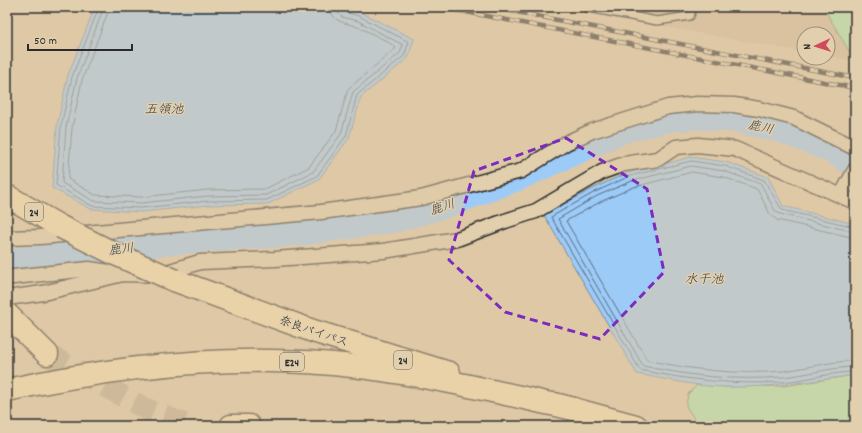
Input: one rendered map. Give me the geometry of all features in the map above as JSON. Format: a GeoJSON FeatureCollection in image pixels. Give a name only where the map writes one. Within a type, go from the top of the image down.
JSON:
{"type":"FeatureCollection","features":[{"type":"Feature","properties":{"kind":"highway","name":"奈良バイパス"},"geometry":{"type":"LineString","coordinates":[[7,196],[61,227],[113,253],[174,280],[313,331],[423,366],[636,426]]}},
{"type":"Feature","properties":{"kind":"highway"},"geometry":{"type":"LineString","coordinates":[[12,319],[47,354]]}},
{"type":"Feature","properties":{"kind":"highway","name":"E24"},"geometry":{"type":"LineString","coordinates":[[7,390],[78,376],[148,367],[217,362],[310,362],[398,373],[449,382],[574,409]]}},
{"type":"Feature","properties":{"kind":"highway"},"geometry":{"type":"LineString","coordinates":[[231,426],[249,426]]}},
{"type":"Feature","properties":{"kind":"street"},"geometry":{"type":"LineString","coordinates":[[7,238],[40,237],[321,212],[421,198],[521,171],[566,143],[592,131],[668,107],[696,104],[734,105],[759,109],[794,118],[855,148]]}},
{"type":"Feature","properties":{"kind":"street"},"geometry":{"type":"LineString","coordinates":[[13,277],[90,269],[123,274],[157,275],[200,262],[276,259],[383,251],[457,239],[505,221],[536,212],[602,172],[624,164],[658,159],[676,148],[698,145],[735,149],[855,202]]}},
{"type":"Feature","properties":{"kind":"street"},"geometry":{"type":"LineString","coordinates":[[842,196],[855,170]]}},
{"type":"Feature","properties":{"kind":"street"},"geometry":{"type":"LineString","coordinates":[[7,298],[43,293],[123,274]]}},
{"type":"Feature","properties":{"kind":"lane"},"geometry":{"type":"LineString","coordinates":[[584,7],[657,21],[690,16],[693,7]]}},
{"type":"Feature","properties":{"kind":"highlighted area"},"geometry":{"type":"Polygon","coordinates":[[[566,138],[647,189],[664,272],[600,339],[505,312],[449,260],[474,171],[566,138]]]}},
{"type":"Feature","properties":{"kind":"shaded area"},"geometry":{"type":"Polygon","coordinates":[[[601,7],[688,7],[686,14],[649,17],[601,7]]]}},
{"type":"Feature","properties":{"kind":"shaded area"},"geometry":{"type":"Polygon","coordinates":[[[696,7],[823,7],[834,26],[796,26],[796,51],[661,26],[692,20],[696,7]]]}},
{"type":"Feature","properties":{"kind":"shaded area"},"geometry":{"type":"Polygon","coordinates":[[[836,29],[855,61],[836,57],[836,29]]]}},
{"type":"Feature","properties":{"kind":"green space"},"geometry":{"type":"Polygon","coordinates":[[[823,7],[855,7],[855,61],[836,29],[836,26],[834,26],[823,7]]]}},
{"type":"Feature","properties":{"kind":"green space"},"geometry":{"type":"Polygon","coordinates":[[[855,375],[855,426],[700,426],[686,406],[688,394],[697,385],[727,387],[784,386],[855,375]]]}},
{"type":"Feature","properties":{"kind":"water","name":"五領池"},"geometry":{"type":"Polygon","coordinates":[[[95,7],[338,7],[360,12],[414,39],[408,58],[361,97],[349,138],[319,179],[268,204],[209,205],[141,212],[91,209],[52,188],[57,126],[68,75],[95,7]]]}},
{"type":"Feature","properties":{"kind":"water","name":"水干池"},"geometry":{"type":"Polygon","coordinates":[[[690,157],[726,162],[768,177],[783,206],[855,224],[855,375],[775,385],[716,387],[637,374],[544,215],[617,177],[690,157]]]}},
{"type":"Feature","properties":{"kind":"water"},"geometry":{"type":"Polygon","coordinates":[[[7,253],[74,255],[7,269],[7,253]]]}},
{"type":"Feature","properties":{"kind":"waterway","name":"鹿川"},"geometry":{"type":"LineString","coordinates":[[7,261],[74,255],[163,243],[303,233],[395,220],[444,206],[516,179],[625,130],[672,119],[699,117],[736,120],[780,130],[832,151],[855,165]]}},
{"type":"Feature","properties":{"kind":"tunnel"},"geometry":{"type":"LineString","coordinates":[[47,354],[144,408],[189,426]]}},
{"type":"Feature","properties":{"kind":"railway"},"geometry":{"type":"LineString","coordinates":[[440,7],[855,88]]}},
{"type":"Feature","properties":{"kind":"railway"},"geometry":{"type":"LineString","coordinates":[[491,7],[855,78]]}}]}
